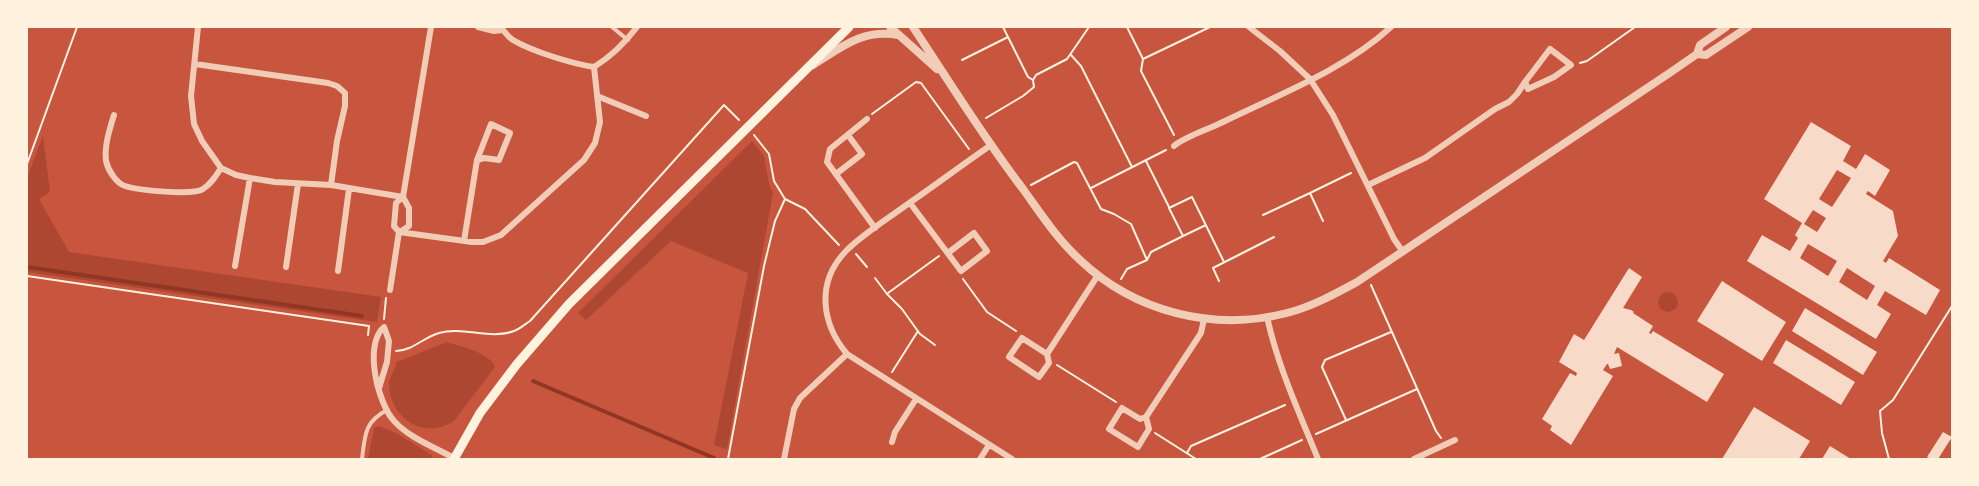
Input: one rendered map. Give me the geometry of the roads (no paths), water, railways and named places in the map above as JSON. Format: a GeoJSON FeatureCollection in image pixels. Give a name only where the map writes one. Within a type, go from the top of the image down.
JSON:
{"type":"FeatureCollection","features":[{"type":"Feature","properties":{"kind":"main road"},"geometry":{"type":"LineString","coordinates":[[454,459],[480,413],[498,388],[569,304],[849,27]]}},
{"type":"Feature","properties":{"kind":"street"},"geometry":{"type":"LineString","coordinates":[[198,27],[191,96],[194,124],[220,168],[250,178],[298,184],[331,185],[403,197]]}},
{"type":"Feature","properties":{"kind":"street"},"geometry":{"type":"LineString","coordinates":[[390,290],[399,232],[408,226],[409,208],[403,197],[431,27]]}},
{"type":"Feature","properties":{"kind":"street"},"geometry":{"type":"LineString","coordinates":[[478,27],[494,31],[504,28],[511,39],[524,45],[576,64],[594,67],[611,56],[628,40],[637,27]]}},
{"type":"Feature","properties":{"kind":"street"},"geometry":{"type":"LineString","coordinates":[[890,27],[944,75]]}},
{"type":"Feature","properties":{"kind":"street"},"geometry":{"type":"LineString","coordinates":[[913,27],[1023,190],[1064,244],[1098,275],[1116,288],[1150,305],[1177,314],[1204,319],[1244,320],[1288,313],[1340,291],[1366,276],[1697,54],[1700,45],[1726,27]]}},
{"type":"Feature","properties":{"kind":"street"},"geometry":{"type":"LineString","coordinates":[[1249,27],[1280,51],[1310,79],[1333,116],[1394,239],[1403,252]]}},
{"type":"Feature","properties":{"kind":"street"},"geometry":{"type":"LineString","coordinates":[[1174,146],[1180,141],[1214,127],[1310,79],[1374,42],[1390,27]]}},
{"type":"Feature","properties":{"kind":"street"},"geometry":{"type":"LineString","coordinates":[[1697,54],[1706,55],[1748,27]]}},
{"type":"Feature","properties":{"kind":"street"},"geometry":{"type":"LineString","coordinates":[[807,69],[861,36],[885,33],[898,35]]}},
{"type":"Feature","properties":{"kind":"street"},"geometry":{"type":"LineString","coordinates":[[1368,185],[1425,158],[1495,109],[1509,102],[1526,86],[1550,49],[1571,65],[1554,78],[1526,86]]}},
{"type":"Feature","properties":{"kind":"street"},"geometry":{"type":"LineString","coordinates":[[195,64],[328,83],[337,86],[345,93],[345,106],[331,185]]}},
{"type":"Feature","properties":{"kind":"street"},"geometry":{"type":"LineString","coordinates":[[403,197],[396,203],[394,226],[399,232],[483,242],[501,235],[584,160],[595,143],[600,122],[594,67]]}},
{"type":"Feature","properties":{"kind":"street"},"geometry":{"type":"LineString","coordinates":[[597,96],[646,116]]}},
{"type":"Feature","properties":{"kind":"street"},"geometry":{"type":"LineString","coordinates":[[114,115],[108,137],[106,160],[112,176],[123,186],[185,193],[202,190],[213,181],[220,168]]}},
{"type":"Feature","properties":{"kind":"street"},"geometry":{"type":"LineString","coordinates":[[867,119],[830,148],[827,162],[875,228]]}},
{"type":"Feature","properties":{"kind":"street"},"geometry":{"type":"LineString","coordinates":[[464,241],[477,160],[491,124],[510,133],[499,160],[484,158],[477,160]]}},
{"type":"Feature","properties":{"kind":"street"},"geometry":{"type":"LineString","coordinates":[[836,174],[862,154],[848,135]]}},
{"type":"Feature","properties":{"kind":"street"},"geometry":{"type":"LineString","coordinates":[[991,145],[848,249],[831,273],[826,292],[826,307],[831,332],[848,354],[1012,459]]}},
{"type":"Feature","properties":{"kind":"street"},"geometry":{"type":"LineString","coordinates":[[235,266],[250,178]]}},
{"type":"Feature","properties":{"kind":"street"},"geometry":{"type":"LineString","coordinates":[[286,267],[298,184]]}},
{"type":"Feature","properties":{"kind":"street"},"geometry":{"type":"LineString","coordinates":[[338,271],[349,189]]}},
{"type":"Feature","properties":{"kind":"street"},"geometry":{"type":"LineString","coordinates":[[910,203],[961,271],[987,251],[974,233],[948,253]]}},
{"type":"Feature","properties":{"kind":"street"},"geometry":{"type":"LineString","coordinates":[[1047,354],[1022,338],[1009,357],[1039,378],[1048,363],[1047,354],[1098,275]]}},
{"type":"Feature","properties":{"kind":"street"},"geometry":{"type":"LineString","coordinates":[[1267,317],[1272,341],[1318,459]]}},
{"type":"Feature","properties":{"kind":"street"},"geometry":{"type":"LineString","coordinates":[[1146,417],[1149,429],[1138,447],[1109,429],[1122,408],[1140,419],[1146,417],[1200,333],[1204,319]]}},
{"type":"Feature","properties":{"kind":"street"},"geometry":{"type":"LineString","coordinates":[[379,388],[390,340],[384,327],[376,336],[373,359],[379,388],[387,410],[393,420],[404,430],[454,459]]}},
{"type":"Feature","properties":{"kind":"street"},"geometry":{"type":"LineString","coordinates":[[784,459],[794,409],[801,398],[848,354]]}},
{"type":"Feature","properties":{"kind":"street"},"geometry":{"type":"LineString","coordinates":[[892,442],[916,399]]}},
{"type":"Feature","properties":{"kind":"street"},"geometry":{"type":"LineString","coordinates":[[1414,459],[1455,440]]}},
{"type":"Feature","properties":{"kind":"street"},"geometry":{"type":"LineString","coordinates":[[980,459],[989,445]]}},
{"type":"Feature","properties":{"kind":"lane"},"geometry":{"type":"LineString","coordinates":[[612,27],[628,40]]}},
{"type":"Feature","properties":{"kind":"lane"},"geometry":{"type":"LineString","coordinates":[[362,459],[366,428],[387,410]]}},
{"type":"Feature","properties":{"kind":"waterway"},"geometry":{"type":"LineString","coordinates":[[27,267],[362,316]]}},
{"type":"Feature","properties":{"kind":"waterway"},"geometry":{"type":"LineString","coordinates":[[533,381],[714,458]]}}]}
